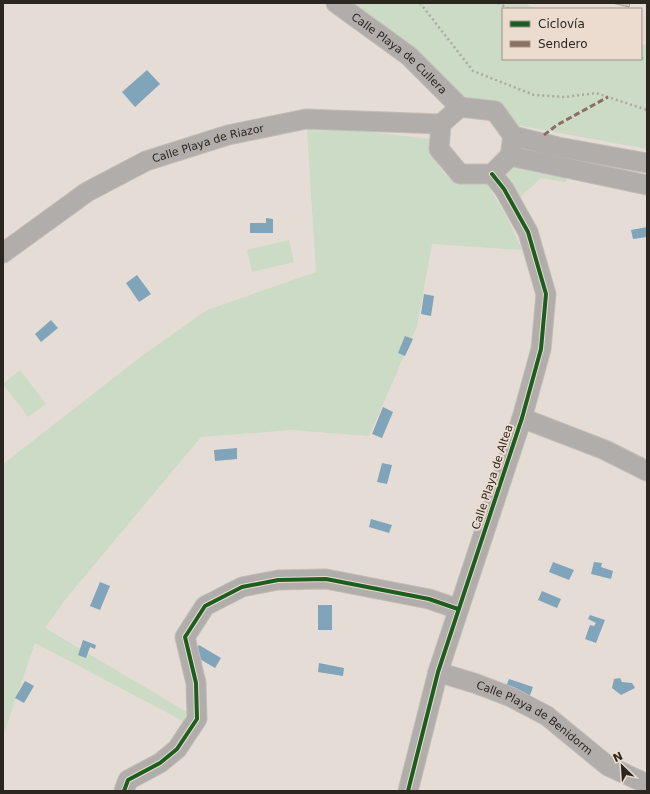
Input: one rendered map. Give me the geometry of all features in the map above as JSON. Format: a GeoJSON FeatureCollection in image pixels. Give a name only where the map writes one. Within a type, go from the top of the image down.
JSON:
{"type":"FeatureCollection","features":[{"type":"Feature","properties":{"kind":"street","name":"Calle Playa de Cullera"},"geometry":{"type":"LineString","coordinates":[[336,3],[409,56],[460,107]]}},
{"type":"Feature","properties":{"kind":"street"},"geometry":{"type":"LineString","coordinates":[[514,136],[510,156],[492,174],[460,174],[439,148],[441,124],[460,107],[495,111],[514,136],[558,147],[647,163]]}},
{"type":"Feature","properties":{"kind":"street","name":"Calle Playa de Riazor"},"geometry":{"type":"LineString","coordinates":[[3,253],[87,192],[146,161],[228,135],[306,118],[441,124]]}},
{"type":"Feature","properties":{"kind":"street"},"geometry":{"type":"LineString","coordinates":[[510,156],[647,185]]}},
{"type":"Feature","properties":{"kind":"street","name":"Calle Playa de Altea"},"geometry":{"type":"LineString","coordinates":[[408,791],[438,672],[522,418],[541,349],[546,294],[528,232],[504,189],[492,174]]}},
{"type":"Feature","properties":{"kind":"street"},"geometry":{"type":"LineString","coordinates":[[522,418],[605,450],[647,471]]}},
{"type":"Feature","properties":{"kind":"street"},"geometry":{"type":"LineString","coordinates":[[124,791],[128,780],[160,763],[177,748],[197,719],[196,683],[185,637],[205,606],[242,587],[278,580],[326,579],[429,599],[458,609]]}},
{"type":"Feature","properties":{"kind":"street","name":"Calle Playa de Benidorm"},"geometry":{"type":"LineString","coordinates":[[438,672],[478,684],[511,697],[547,716],[608,766],[647,784]]}},
{"type":"Feature","properties":{"kind":"path"},"geometry":{"type":"LineString","coordinates":[[420,3],[473,71],[534,95],[565,96],[596,93],[647,110]]}},
{"type":"Feature","properties":{"kind":"path"},"geometry":{"type":"LineString","coordinates":[[498,3],[507,8]]}},
{"type":"Feature","properties":{"kind":"green space"},"geometry":{"type":"Polygon","coordinates":[[[350,3],[524,3],[535,8],[502,8],[502,60],[642,60],[642,44],[647,45],[647,149],[516,125],[499,103],[463,99],[412,46],[350,3]]]}},
{"type":"Feature","properties":{"kind":"green space"},"geometry":{"type":"Polygon","coordinates":[[[307,130],[360,131],[431,139],[434,153],[440,168],[450,179],[464,184],[486,183],[506,215],[522,250],[432,244],[417,326],[369,436],[291,430],[201,437],[65,600],[45,628],[187,712],[183,721],[35,643],[3,736],[3,464],[143,355],[207,310],[316,272],[307,130]]]}},
{"type":"Feature","properties":{"kind":"green space"},"geometry":{"type":"Polygon","coordinates":[[[511,160],[569,174],[565,182],[541,178],[516,201],[498,174],[511,160]]]}},
{"type":"Feature","properties":{"kind":"green space"},"geometry":{"type":"Polygon","coordinates":[[[289,240],[294,262],[252,272],[247,250],[289,240]]]}},
{"type":"Feature","properties":{"kind":"green space"},"geometry":{"type":"Polygon","coordinates":[[[20,370],[46,404],[28,417],[3,384],[20,370]]]}},
{"type":"Feature","properties":{"kind":"water"},"geometry":{"type":"Polygon","coordinates":[[[147,70],[160,84],[135,107],[122,92],[147,70]]]}},
{"type":"Feature","properties":{"kind":"water"},"geometry":{"type":"Polygon","coordinates":[[[266,218],[273,219],[273,233],[250,233],[250,223],[266,223],[266,218]]]}},
{"type":"Feature","properties":{"kind":"water"},"geometry":{"type":"Polygon","coordinates":[[[647,227],[647,237],[633,239],[631,230],[647,227]]]}},
{"type":"Feature","properties":{"kind":"water"},"geometry":{"type":"Polygon","coordinates":[[[137,275],[151,294],[139,302],[126,283],[137,275]]]}},
{"type":"Feature","properties":{"kind":"water"},"geometry":{"type":"Polygon","coordinates":[[[424,294],[434,296],[431,316],[421,314],[424,294]]]}},
{"type":"Feature","properties":{"kind":"water"},"geometry":{"type":"Polygon","coordinates":[[[51,320],[58,328],[41,342],[35,334],[51,320]]]}},
{"type":"Feature","properties":{"kind":"water"},"geometry":{"type":"Polygon","coordinates":[[[405,336],[413,339],[405,356],[398,353],[405,336]]]}},
{"type":"Feature","properties":{"kind":"water"},"geometry":{"type":"Polygon","coordinates":[[[383,407],[393,412],[382,438],[372,434],[383,407]]]}},
{"type":"Feature","properties":{"kind":"water"},"geometry":{"type":"Polygon","coordinates":[[[237,448],[237,459],[215,461],[214,450],[237,448]]]}},
{"type":"Feature","properties":{"kind":"water"},"geometry":{"type":"Polygon","coordinates":[[[382,463],[392,465],[387,484],[377,482],[382,463]]]}},
{"type":"Feature","properties":{"kind":"water"},"geometry":{"type":"Polygon","coordinates":[[[371,519],[392,525],[389,533],[369,527],[371,519]]]}},
{"type":"Feature","properties":{"kind":"water"},"geometry":{"type":"Polygon","coordinates":[[[553,562],[574,570],[569,580],[549,572],[553,562]]]}},
{"type":"Feature","properties":{"kind":"water"},"geometry":{"type":"Polygon","coordinates":[[[594,562],[602,563],[601,567],[613,571],[611,579],[591,574],[594,562]]]}},
{"type":"Feature","properties":{"kind":"water"},"geometry":{"type":"Polygon","coordinates":[[[100,582],[110,586],[100,610],[90,606],[100,582]]]}},
{"type":"Feature","properties":{"kind":"water"},"geometry":{"type":"Polygon","coordinates":[[[542,591],[561,599],[557,608],[538,600],[542,591]]]}},
{"type":"Feature","properties":{"kind":"water"},"geometry":{"type":"Polygon","coordinates":[[[318,605],[332,605],[332,630],[318,630],[318,605]]]}},
{"type":"Feature","properties":{"kind":"water"},"geometry":{"type":"Polygon","coordinates":[[[590,615],[605,620],[596,643],[585,639],[590,625],[594,626],[596,623],[588,619],[590,615]]]}},
{"type":"Feature","properties":{"kind":"water"},"geometry":{"type":"Polygon","coordinates":[[[83,640],[96,645],[95,649],[90,647],[86,658],[78,655],[83,640]]]}},
{"type":"Feature","properties":{"kind":"water"},"geometry":{"type":"Polygon","coordinates":[[[199,645],[221,658],[215,668],[193,655],[199,645]]]}},
{"type":"Feature","properties":{"kind":"water"},"geometry":{"type":"Polygon","coordinates":[[[319,663],[344,668],[343,676],[318,672],[319,663]]]}},
{"type":"Feature","properties":{"kind":"water"},"geometry":{"type":"Polygon","coordinates":[[[620,678],[622,682],[632,683],[635,688],[621,695],[612,688],[614,679],[620,678]]]}},
{"type":"Feature","properties":{"kind":"water"},"geometry":{"type":"Polygon","coordinates":[[[509,679],[533,687],[529,698],[505,689],[509,679]]]}},
{"type":"Feature","properties":{"kind":"water"},"geometry":{"type":"Polygon","coordinates":[[[25,681],[34,686],[24,703],[15,698],[25,681]]]}},
{"type":"Feature","properties":{"kind":"building"},"geometry":{"type":"Polygon","coordinates":[[[612,3],[630,3],[629,7],[612,3]]]}},
{"type":"Feature","properties":{"kind":"marked path"},"geometry":{"type":"LineString","coordinates":[[544,135],[557,125],[608,97]]}},
{"type":"Feature","properties":{"kind":"cycle path"},"geometry":{"type":"LineString","coordinates":[[408,791],[438,672],[522,418],[541,349],[546,294],[528,232],[504,189],[492,174]]}},
{"type":"Feature","properties":{"kind":"cycle path"},"geometry":{"type":"LineString","coordinates":[[124,791],[128,780],[160,763],[177,749],[197,719],[196,683],[185,637],[205,606],[242,587],[278,580],[326,579],[429,599],[458,609]]}}]}
